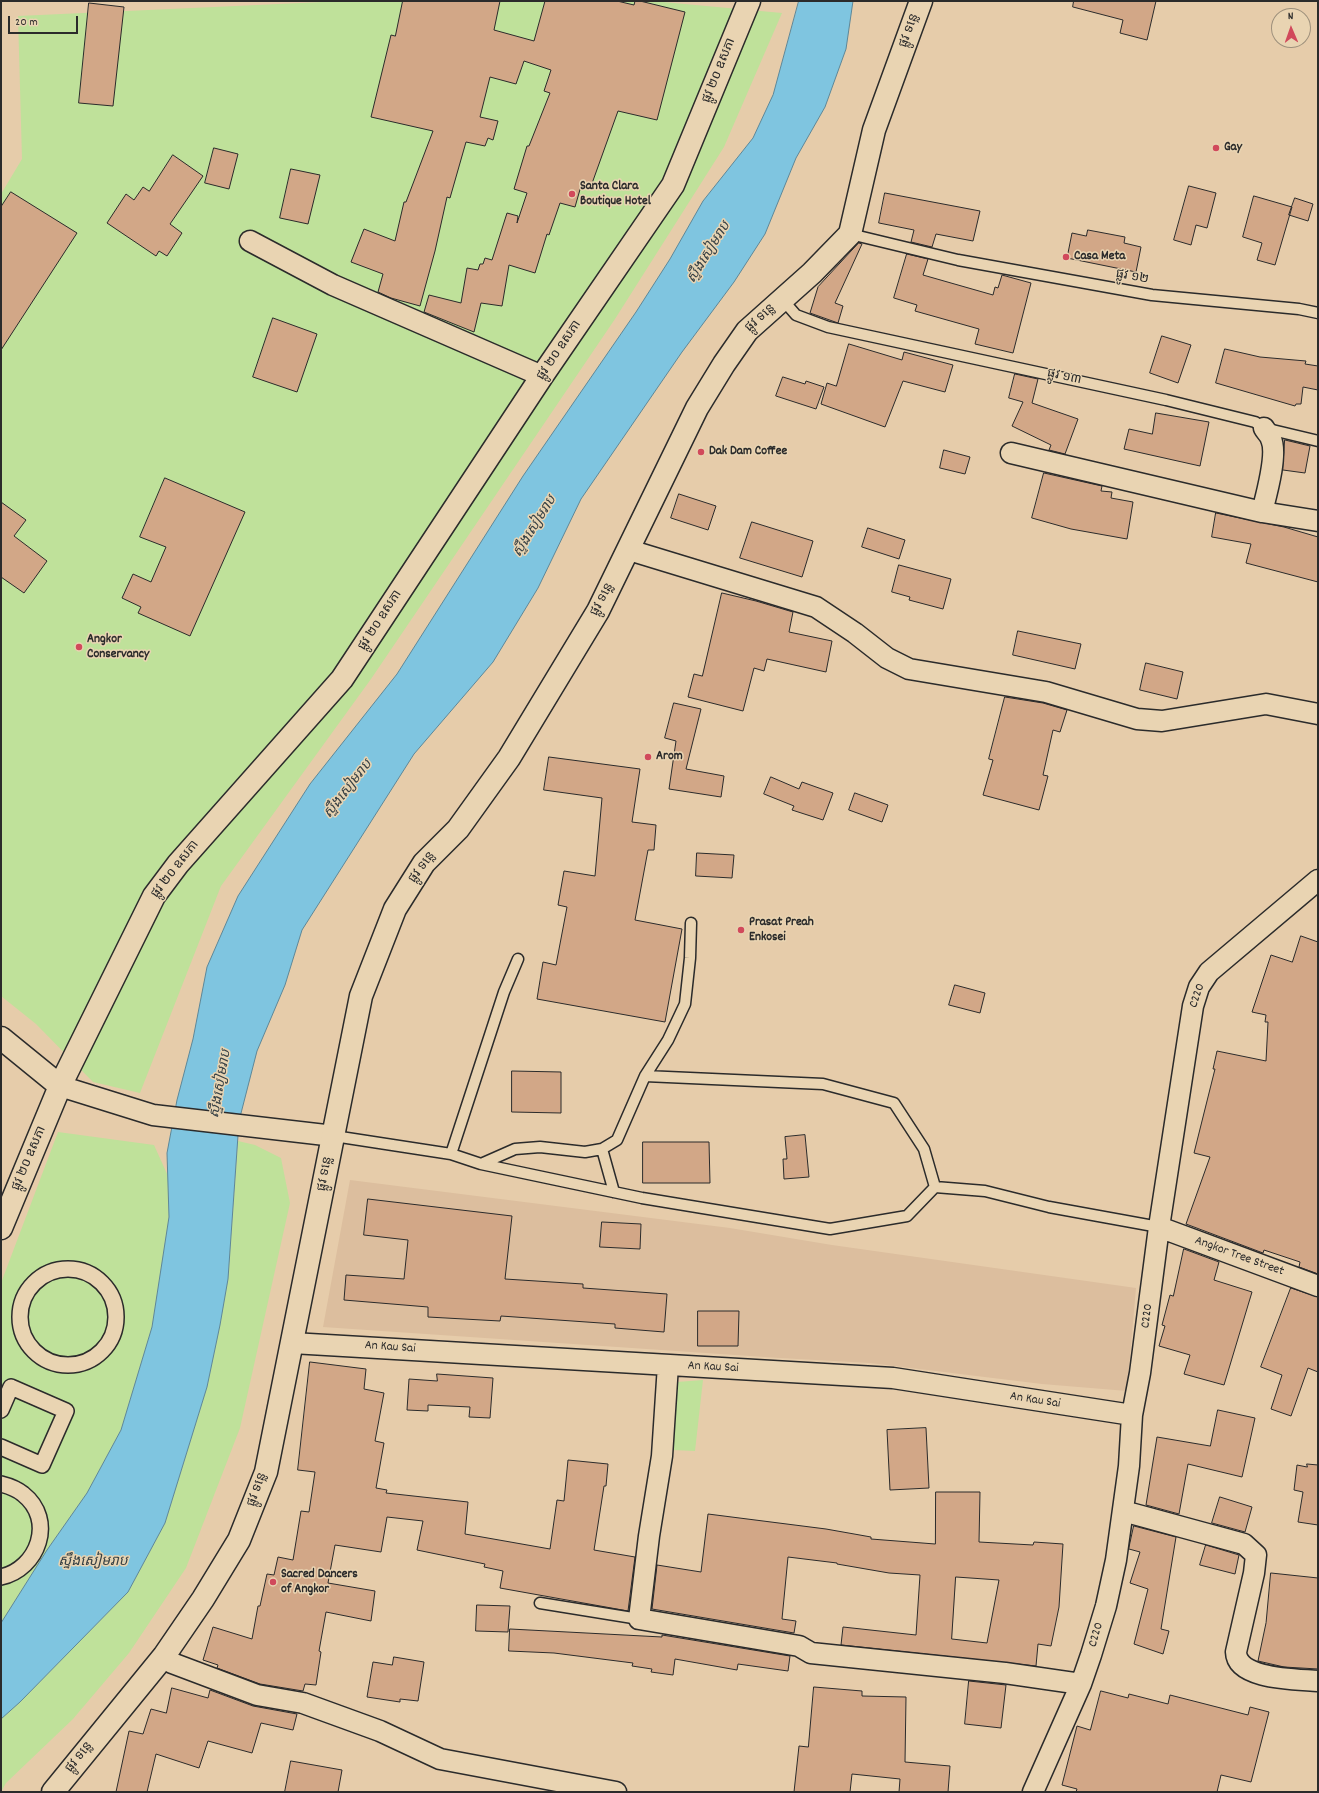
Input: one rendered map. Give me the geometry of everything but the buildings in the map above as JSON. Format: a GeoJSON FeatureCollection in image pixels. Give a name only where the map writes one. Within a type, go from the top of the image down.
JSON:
{"type":"FeatureCollection","features":[{"type":"Feature","properties":{"kind":"street","name":"ផ្លូវ ២០ ឧសភា"},"geometry":{"type":"LineString","coordinates":[[1,1228],[60,1086],[154,896],[178,864],[342,679],[542,376],[673,184],[748,1]]}},
{"type":"Feature","properties":{"kind":"street","name":"ផ្លូវ ទន្លេ"},"geometry":{"type":"LineString","coordinates":[[53,1792],[164,1656],[203,1599],[239,1540],[266,1472],[361,996],[395,909],[424,863],[458,829],[509,758],[598,611],[697,408],[720,370],[747,331],[782,300],[850,234],[874,130],[921,1]]}},
{"type":"Feature","properties":{"kind":"street"},"geometry":{"type":"LineString","coordinates":[[250,241],[334,285],[542,376]]}},
{"type":"Feature","properties":{"kind":"street"},"geometry":{"type":"LineString","coordinates":[[1262,512],[1271,470],[1273,452],[1272,439],[1264,428]]}},
{"type":"Feature","properties":{"kind":"street"},"geometry":{"type":"LineString","coordinates":[[1011,453],[1262,512],[1318,521]]}},
{"type":"Feature","properties":{"kind":"street"},"geometry":{"type":"LineString","coordinates":[[629,550],[816,607],[855,633],[887,658],[909,669],[1046,692],[1138,719],[1162,721],[1266,704],[1318,714]]}},
{"type":"Feature","properties":{"kind":"street","name":"C220"},"geometry":{"type":"LineString","coordinates":[[1033,1792],[1081,1684],[1106,1606],[1116,1560],[1129,1466],[1132,1415],[1140,1373],[1159,1227],[1193,1006],[1199,987],[1208,972],[1318,880]]}},
{"type":"Feature","properties":{"kind":"street"},"geometry":{"type":"LineString","coordinates":[[1,1038],[60,1086],[153,1115],[279,1131],[334,1136]]}},
{"type":"Feature","properties":{"kind":"street","name":"Angkor Tree Street"},"geometry":{"type":"LineString","coordinates":[[1159,1227],[1318,1286]]}},
{"type":"Feature","properties":{"kind":"street"},"geometry":{"type":"LineString","coordinates":[[64,1269],[76,1270],[99,1280],[113,1300],[116,1313],[115,1325],[111,1337],[104,1348],[95,1356],[84,1362],[60,1364],[48,1360],[37,1353],[29,1344],[23,1333],[20,1321],[21,1308],[31,1286],[52,1272],[64,1269]]}},
{"type":"Feature","properties":{"kind":"street","name":"An Kau Sai"},"geometry":{"type":"LineString","coordinates":[[292,1343],[892,1378],[1132,1415]]}},
{"type":"Feature","properties":{"kind":"street"},"geometry":{"type":"LineString","coordinates":[[668,1365],[662,1456],[649,1536],[639,1618],[799,1646],[811,1653],[1005,1673],[1081,1684]]}},
{"type":"Feature","properties":{"kind":"street"},"geometry":{"type":"LineString","coordinates":[[1,1410],[11,1387],[66,1411],[42,1465],[1,1447]]}},
{"type":"Feature","properties":{"kind":"street"},"geometry":{"type":"LineString","coordinates":[[1,1484],[24,1494],[35,1509],[40,1527],[40,1539],[36,1551],[20,1570],[9,1576],[1,1577]]}},
{"type":"Feature","properties":{"kind":"street"},"geometry":{"type":"LineString","coordinates":[[1123,1511],[1244,1544],[1256,1555],[1254,1573],[1236,1652],[1237,1658],[1241,1664],[1250,1671],[1264,1675],[1318,1681]]}},
{"type":"Feature","properties":{"kind":"street"},"geometry":{"type":"LineString","coordinates":[[164,1656],[172,1663],[257,1695],[303,1703],[380,1732],[440,1759],[616,1792]]}},
{"type":"Feature","properties":{"kind":"lane","name":"ផ្លូវ ១២"},"geometry":{"type":"LineString","coordinates":[[850,234],[958,260],[1152,295],[1299,309],[1318,313]]}},
{"type":"Feature","properties":{"kind":"lane","name":"ផ្លូវ ១៣"},"geometry":{"type":"LineString","coordinates":[[782,300],[796,315],[828,327],[1166,400],[1254,422],[1264,428],[1318,441]]}},
{"type":"Feature","properties":{"kind":"lane"},"geometry":{"type":"LineString","coordinates":[[481,1164],[515,1149],[540,1147],[585,1152],[602,1149],[617,1140],[645,1076],[668,1040],[685,1004],[690,958],[691,923]]}},
{"type":"Feature","properties":{"kind":"lane"},"geometry":{"type":"LineString","coordinates":[[451,1154],[504,992],[518,959]]}},
{"type":"Feature","properties":{"kind":"lane"},"geometry":{"type":"LineString","coordinates":[[645,1076],[824,1084],[894,1103],[924,1149],[935,1187]]}},
{"type":"Feature","properties":{"kind":"lane"},"geometry":{"type":"LineString","coordinates":[[334,1136],[451,1154],[481,1164],[614,1192],[830,1229],[907,1216],[935,1187]]}},
{"type":"Feature","properties":{"kind":"lane"},"geometry":{"type":"LineString","coordinates":[[602,1149],[614,1192]]}},
{"type":"Feature","properties":{"kind":"lane"},"geometry":{"type":"LineString","coordinates":[[935,1187],[985,1191],[1049,1207],[1159,1227]]}},
{"type":"Feature","properties":{"kind":"lane"},"geometry":{"type":"LineString","coordinates":[[540,1603],[639,1618]]}},
{"type":"Feature","properties":{"kind":"shaded area"},"geometry":{"type":"Polygon","coordinates":[[[350,1180],[730,1228],[832,1245],[1136,1288],[1127,1391],[1042,1384],[870,1363],[323,1327],[350,1180]]]}},
{"type":"Feature","properties":{"kind":"green space"},"geometry":{"type":"Polygon","coordinates":[[[344,1],[652,1],[782,13],[724,147],[615,319],[371,679],[221,886],[140,1093],[93,1082],[36,1024],[1,996],[1,194],[22,159],[18,16],[344,1]]]}},
{"type":"Feature","properties":{"kind":"green space"},"geometry":{"type":"Polygon","coordinates":[[[58,1132],[154,1145],[168,1176],[169,1217],[152,1327],[121,1430],[87,1493],[47,1550],[1,1623],[1,1283],[58,1132]]]}},
{"type":"Feature","properties":{"kind":"green space"},"geometry":{"type":"Polygon","coordinates":[[[238,1141],[255,1145],[281,1158],[290,1203],[240,1428],[186,1568],[129,1653],[73,1719],[6,1783],[1,1792],[1,1719],[20,1702],[128,1592],[165,1523],[207,1387],[220,1325],[228,1279],[238,1141]]]}},
{"type":"Feature","properties":{"kind":"green space"},"geometry":{"type":"Polygon","coordinates":[[[703,1380],[695,1451],[672,1450],[677,1382],[703,1380]]]}},
{"type":"Feature","properties":{"kind":"water","name":"ស្ទឹងសៀមរាប"},"geometry":{"type":"Polygon","coordinates":[[[799,1],[853,1],[846,49],[825,107],[796,158],[765,234],[734,282],[682,352],[581,499],[538,588],[493,662],[414,754],[302,930],[285,985],[257,1051],[239,1121],[228,1279],[220,1325],[207,1387],[165,1523],[128,1592],[20,1702],[1,1719],[1,1623],[47,1550],[87,1493],[121,1430],[152,1327],[169,1217],[167,1153],[177,1100],[193,1039],[207,967],[238,896],[310,784],[397,674],[523,476],[636,312],[670,259],[703,201],[753,138],[773,95],[799,1]]]}},
{"type":"Feature","properties":{"kind":"place","name":"Gay"},"geometry":{"type":"Point","coordinates":[1216,148]}},
{"type":"Feature","properties":{"kind":"place","name":"Santa Clara Boutique Hotel"},"geometry":{"type":"Point","coordinates":[572,194]}},
{"type":"Feature","properties":{"kind":"place","name":"Casa Meta"},"geometry":{"type":"Point","coordinates":[1066,257]}},
{"type":"Feature","properties":{"kind":"place","name":"Dak Dam Coffee"},"geometry":{"type":"Point","coordinates":[701,452]}},
{"type":"Feature","properties":{"kind":"place","name":"Angkor Conservancy"},"geometry":{"type":"Point","coordinates":[79,647]}},
{"type":"Feature","properties":{"kind":"place","name":"Arom"},"geometry":{"type":"Point","coordinates":[648,757]}},
{"type":"Feature","properties":{"kind":"place","name":"Prasat Preah Enkosei"},"geometry":{"type":"Point","coordinates":[741,930]}},
{"type":"Feature","properties":{"kind":"place","name":"Sacred Dancers of Angkor"},"geometry":{"type":"Point","coordinates":[273,1582]}}]}
